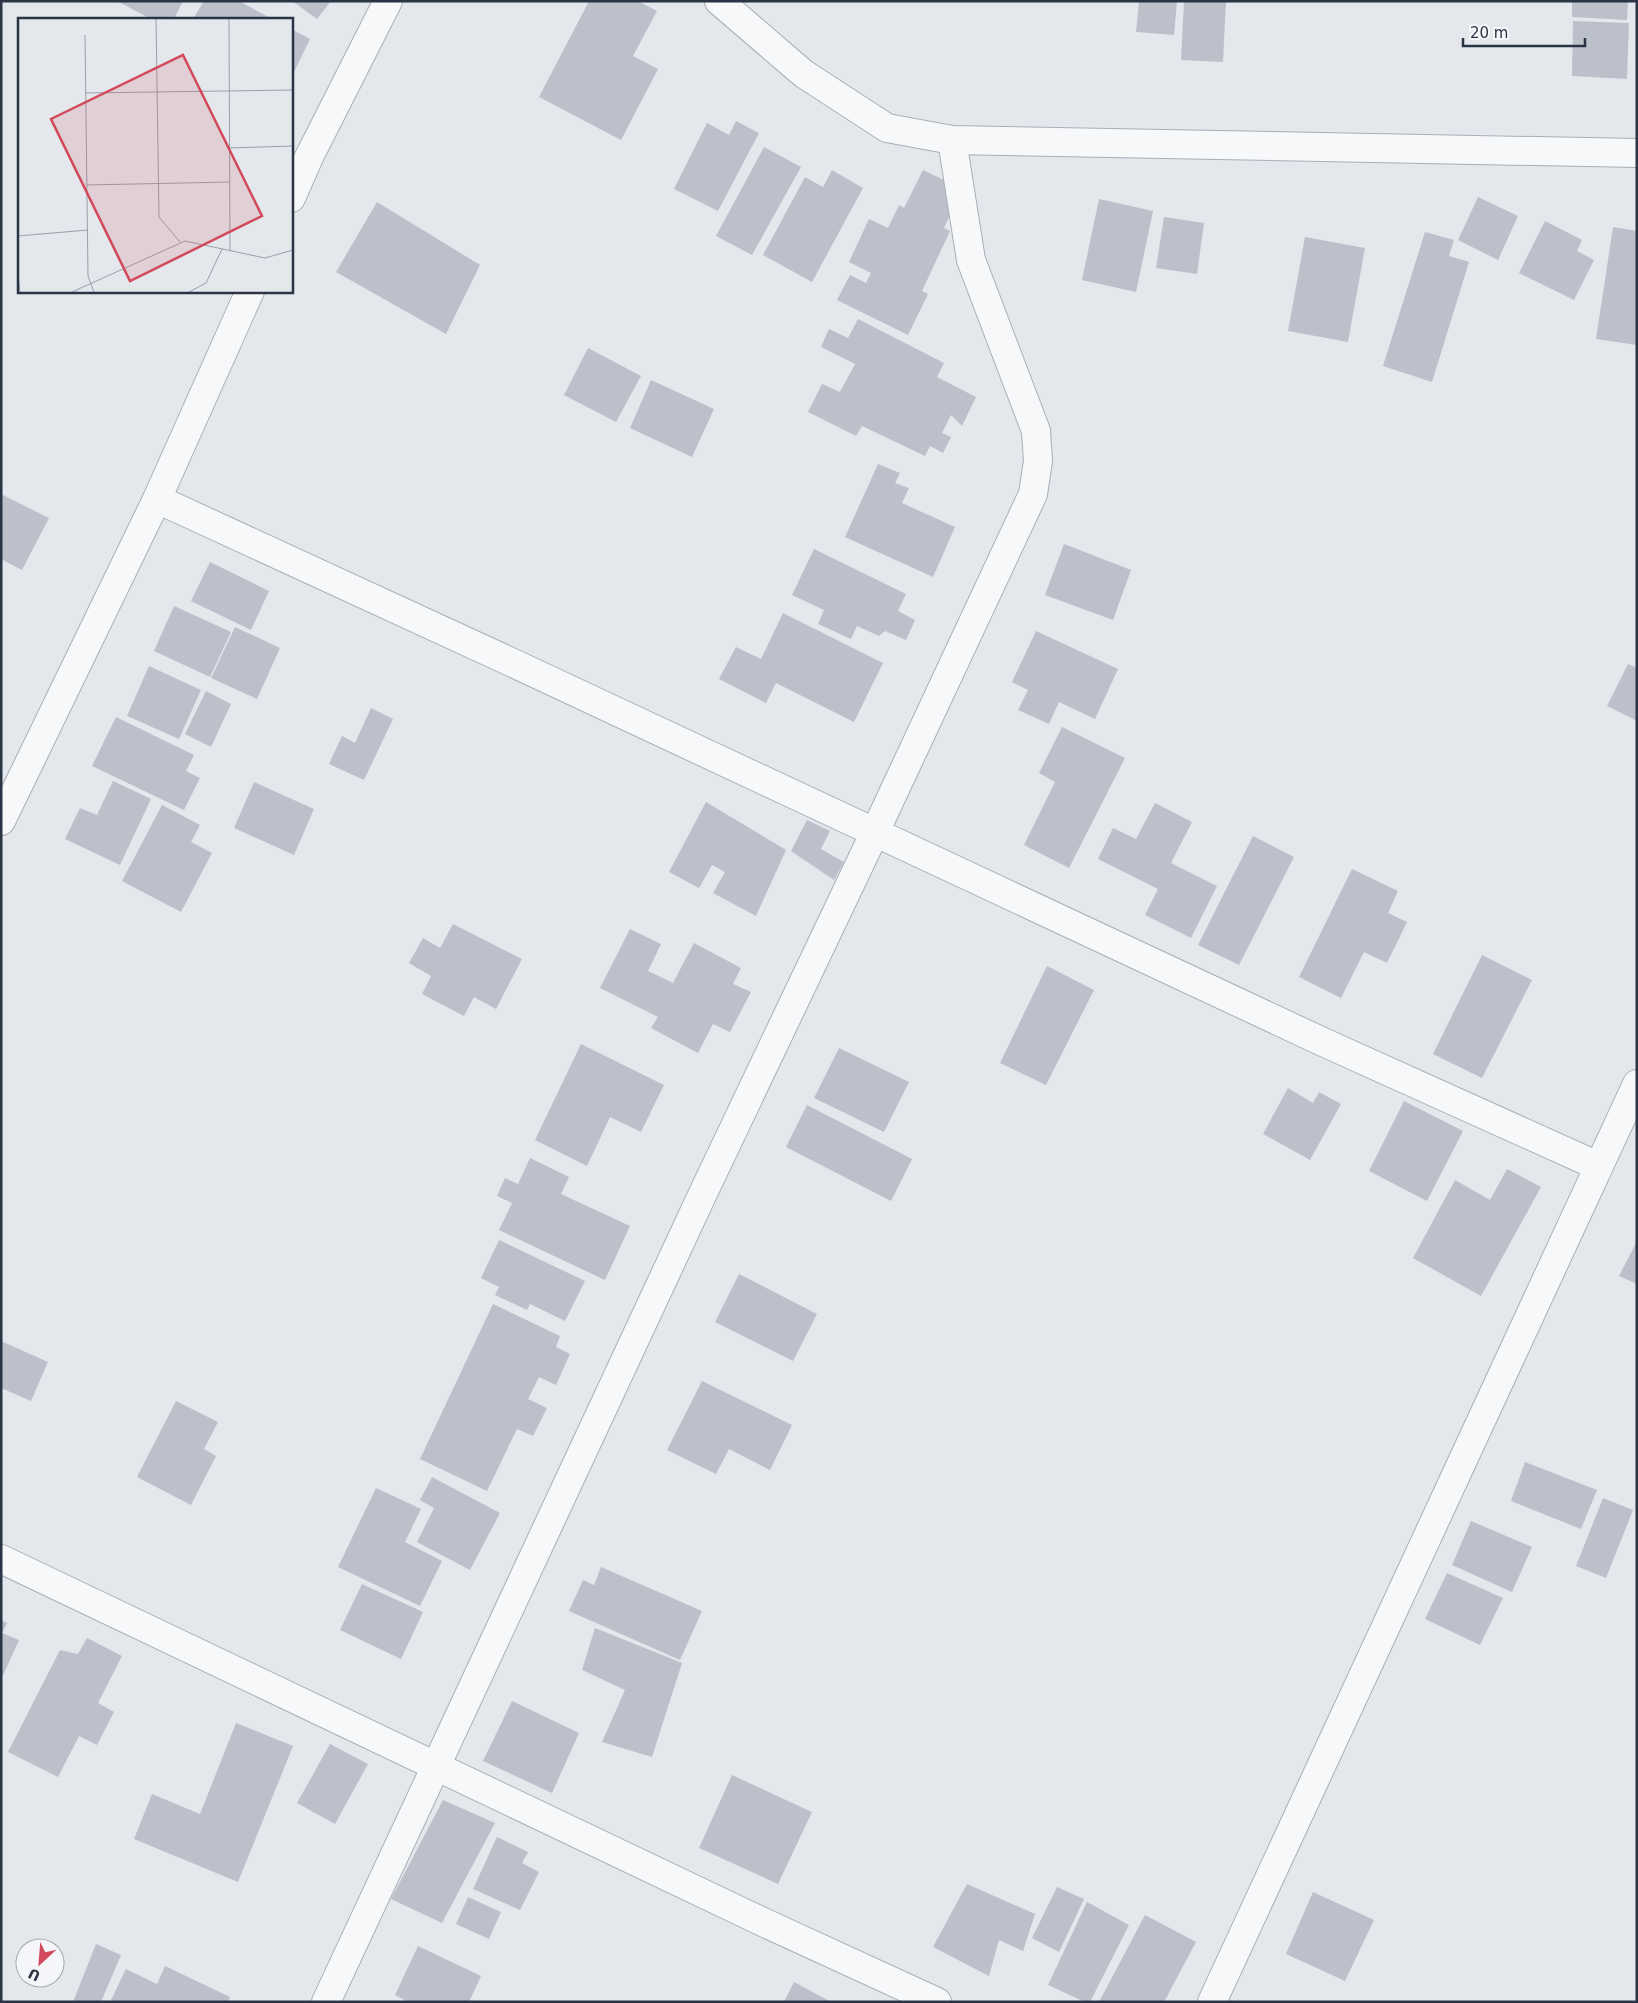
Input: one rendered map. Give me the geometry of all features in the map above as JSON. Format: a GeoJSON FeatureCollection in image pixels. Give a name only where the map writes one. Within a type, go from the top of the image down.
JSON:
{"type":"FeatureCollection","features":[{"type":"Feature","properties":{"kind":"street"},"geometry":{"type":"LineString","coordinates":[[292,196],[388,1]]}},
{"type":"Feature","properties":{"kind":"street"},"geometry":{"type":"LineString","coordinates":[[719,1],[804,74],[887,128],[952,140],[1637,153]]}},
{"type":"Feature","properties":{"kind":"street"},"geometry":{"type":"LineString","coordinates":[[326,2002],[705,1189],[1033,494],[1038,461],[1036,431],[971,260],[952,140]]}},
{"type":"Feature","properties":{"kind":"street"},"geometry":{"type":"LineString","coordinates":[[1,821],[157,499],[250,292]]}},
{"type":"Feature","properties":{"kind":"street"},"geometry":{"type":"LineString","coordinates":[[157,499],[875,832],[1322,1042],[1598,1166]]}},
{"type":"Feature","properties":{"kind":"street"},"geometry":{"type":"LineString","coordinates":[[1212,2002],[1637,1084]]}},
{"type":"Feature","properties":{"kind":"street"},"geometry":{"type":"LineString","coordinates":[[1,1559],[765,1923],[937,2002]]}},
{"type":"Feature","properties":{"kind":"building"},"geometry":{"type":"Polygon","coordinates":[[[117,1],[183,1],[174,18],[149,18],[117,1]]]}},
{"type":"Feature","properties":{"kind":"building"},"geometry":{"type":"Polygon","coordinates":[[[204,1],[239,1],[270,18],[194,18],[204,1]]]}},
{"type":"Feature","properties":{"kind":"building"},"geometry":{"type":"Polygon","coordinates":[[[292,1],[331,1],[317,19],[292,1]]]}},
{"type":"Feature","properties":{"kind":"building"},"geometry":{"type":"Polygon","coordinates":[[[589,1],[638,1],[657,11],[633,56],[658,69],[621,140],[539,97],[589,1]]]}},
{"type":"Feature","properties":{"kind":"building"},"geometry":{"type":"Polygon","coordinates":[[[1139,1],[1177,1],[1174,35],[1136,32],[1139,1]]]}},
{"type":"Feature","properties":{"kind":"building"},"geometry":{"type":"Polygon","coordinates":[[[1184,1],[1226,1],[1223,62],[1181,60],[1184,1]]]}},
{"type":"Feature","properties":{"kind":"building"},"geometry":{"type":"Polygon","coordinates":[[[1572,1],[1628,1],[1627,20],[1572,17],[1572,1]]]}},
{"type":"Feature","properties":{"kind":"building"},"geometry":{"type":"Polygon","coordinates":[[[1573,21],[1629,23],[1627,79],[1572,76],[1573,21]]]}},
{"type":"Feature","properties":{"kind":"building"},"geometry":{"type":"Polygon","coordinates":[[[292,30],[310,39],[292,76],[292,30]]]}},
{"type":"Feature","properties":{"kind":"building"},"geometry":{"type":"Polygon","coordinates":[[[736,121],[759,133],[718,211],[674,189],[707,123],[729,135],[736,121]]]}},
{"type":"Feature","properties":{"kind":"building"},"geometry":{"type":"Polygon","coordinates":[[[764,147],[801,167],[752,255],[716,236],[764,147]]]}},
{"type":"Feature","properties":{"kind":"building"},"geometry":{"type":"Polygon","coordinates":[[[832,170],[863,188],[812,282],[763,255],[805,177],[823,187],[832,170]]]}},
{"type":"Feature","properties":{"kind":"building"},"geometry":{"type":"Polygon","coordinates":[[[923,170],[952,184],[945,197],[956,202],[944,228],[950,231],[922,291],[928,294],[908,335],[837,300],[850,275],[866,283],[871,273],[849,262],[869,219],[888,228],[899,205],[904,208],[923,170]]]}},
{"type":"Feature","properties":{"kind":"building"},"geometry":{"type":"Polygon","coordinates":[[[1478,197],[1518,216],[1498,260],[1458,240],[1478,197]]]}},
{"type":"Feature","properties":{"kind":"building"},"geometry":{"type":"Polygon","coordinates":[[[1099,199],[1153,211],[1136,292],[1082,280],[1099,199]]]}},
{"type":"Feature","properties":{"kind":"building"},"geometry":{"type":"Polygon","coordinates":[[[377,202],[480,265],[446,334],[336,272],[377,202]]]}},
{"type":"Feature","properties":{"kind":"building"},"geometry":{"type":"Polygon","coordinates":[[[1164,217],[1204,223],[1197,274],[1156,268],[1164,217]]]}},
{"type":"Feature","properties":{"kind":"building"},"geometry":{"type":"Polygon","coordinates":[[[1545,221],[1582,240],[1577,251],[1594,260],[1574,300],[1519,273],[1545,221]]]}},
{"type":"Feature","properties":{"kind":"building"},"geometry":{"type":"Polygon","coordinates":[[[1613,227],[1637,231],[1637,345],[1596,339],[1613,227]]]}},
{"type":"Feature","properties":{"kind":"building"},"geometry":{"type":"Polygon","coordinates":[[[1425,232],[1454,240],[1449,256],[1469,262],[1432,382],[1383,366],[1425,232]]]}},
{"type":"Feature","properties":{"kind":"building"},"geometry":{"type":"Polygon","coordinates":[[[1305,237],[1365,248],[1348,342],[1288,331],[1305,237]]]}},
{"type":"Feature","properties":{"kind":"building"},"geometry":{"type":"Polygon","coordinates":[[[858,319],[944,363],[937,377],[976,397],[962,426],[951,415],[942,433],[951,437],[943,453],[930,446],[925,456],[862,426],[856,436],[808,412],[822,384],[840,392],[855,364],[821,347],[829,329],[848,338],[858,319]]]}},
{"type":"Feature","properties":{"kind":"building"},"geometry":{"type":"Polygon","coordinates":[[[588,348],[641,376],[616,422],[564,395],[588,348]]]}},
{"type":"Feature","properties":{"kind":"building"},"geometry":{"type":"Polygon","coordinates":[[[651,380],[714,409],[692,457],[630,428],[651,380]]]}},
{"type":"Feature","properties":{"kind":"building"},"geometry":{"type":"Polygon","coordinates":[[[878,464],[900,473],[895,483],[909,488],[902,503],[955,527],[933,577],[845,537],[878,464]]]}},
{"type":"Feature","properties":{"kind":"building"},"geometry":{"type":"Polygon","coordinates":[[[1,494],[49,518],[22,570],[1,559],[1,494]]]}},
{"type":"Feature","properties":{"kind":"building"},"geometry":{"type":"Polygon","coordinates":[[[1064,544],[1131,570],[1113,620],[1045,595],[1064,544]]]}},
{"type":"Feature","properties":{"kind":"building"},"geometry":{"type":"Polygon","coordinates":[[[814,549],[906,594],[898,611],[915,620],[906,640],[885,631],[879,636],[857,626],[851,639],[818,624],[824,610],[792,595],[814,549]]]}},
{"type":"Feature","properties":{"kind":"building"},"geometry":{"type":"Polygon","coordinates":[[[210,562],[269,591],[251,630],[191,601],[210,562]]]}},
{"type":"Feature","properties":{"kind":"building"},"geometry":{"type":"Polygon","coordinates":[[[174,606],[231,632],[210,677],[154,651],[174,606]]]}},
{"type":"Feature","properties":{"kind":"building"},"geometry":{"type":"Polygon","coordinates":[[[783,613],[883,663],[854,722],[776,683],[766,703],[719,679],[736,647],[761,659],[783,613]]]}},
{"type":"Feature","properties":{"kind":"building"},"geometry":{"type":"Polygon","coordinates":[[[235,627],[280,648],[257,699],[211,678],[235,627]]]}},
{"type":"Feature","properties":{"kind":"building"},"geometry":{"type":"Polygon","coordinates":[[[1036,631],[1118,669],[1095,719],[1059,702],[1049,724],[1018,710],[1028,690],[1012,682],[1036,631]]]}},
{"type":"Feature","properties":{"kind":"building"},"geometry":{"type":"Polygon","coordinates":[[[1628,664],[1637,668],[1637,721],[1607,706],[1628,664]]]}},
{"type":"Feature","properties":{"kind":"building"},"geometry":{"type":"Polygon","coordinates":[[[149,666],[201,690],[179,739],[127,716],[149,666]]]}},
{"type":"Feature","properties":{"kind":"building"},"geometry":{"type":"Polygon","coordinates":[[[206,691],[231,704],[211,747],[185,734],[206,691]]]}},
{"type":"Feature","properties":{"kind":"building"},"geometry":{"type":"Polygon","coordinates":[[[371,708],[393,719],[364,780],[329,764],[342,736],[355,743],[371,708]]]}},
{"type":"Feature","properties":{"kind":"building"},"geometry":{"type":"Polygon","coordinates":[[[116,717],[194,755],[186,771],[200,778],[184,810],[92,766],[116,717]]]}},
{"type":"Feature","properties":{"kind":"building"},"geometry":{"type":"Polygon","coordinates":[[[1062,727],[1125,758],[1069,868],[1024,845],[1055,782],[1039,773],[1062,727]]]}},
{"type":"Feature","properties":{"kind":"building"},"geometry":{"type":"Polygon","coordinates":[[[113,781],[151,799],[120,865],[65,839],[80,808],[97,815],[113,781]]]}},
{"type":"Feature","properties":{"kind":"building"},"geometry":{"type":"Polygon","coordinates":[[[254,782],[314,809],[294,855],[234,828],[254,782]]]}},
{"type":"Feature","properties":{"kind":"building"},"geometry":{"type":"Polygon","coordinates":[[[706,802],[786,850],[756,916],[713,893],[725,872],[712,865],[699,888],[669,872],[706,802]]]}},
{"type":"Feature","properties":{"kind":"building"},"geometry":{"type":"Polygon","coordinates":[[[1155,803],[1192,822],[1171,863],[1217,886],[1191,938],[1145,915],[1158,889],[1098,859],[1113,828],[1136,839],[1155,803]]]}},
{"type":"Feature","properties":{"kind":"building"},"geometry":{"type":"Polygon","coordinates":[[[162,805],[200,825],[191,842],[212,853],[181,912],[122,881],[162,805]]]}},
{"type":"Feature","properties":{"kind":"building"},"geometry":{"type":"Polygon","coordinates":[[[807,820],[830,831],[821,849],[844,862],[834,880],[791,851],[807,820]]]}},
{"type":"Feature","properties":{"kind":"building"},"geometry":{"type":"Polygon","coordinates":[[[1253,836],[1294,857],[1239,965],[1198,945],[1253,836]]]}},
{"type":"Feature","properties":{"kind":"building"},"geometry":{"type":"Polygon","coordinates":[[[1352,869],[1398,891],[1388,913],[1407,922],[1387,963],[1364,952],[1341,998],[1299,977],[1352,869]]]}},
{"type":"Feature","properties":{"kind":"building"},"geometry":{"type":"Polygon","coordinates":[[[453,924],[522,959],[496,1009],[474,997],[464,1016],[422,994],[431,976],[409,963],[423,938],[440,948],[453,924]]]}},
{"type":"Feature","properties":{"kind":"building"},"geometry":{"type":"Polygon","coordinates":[[[630,929],[661,944],[648,971],[673,983],[694,943],[741,968],[733,984],[751,992],[730,1032],[713,1024],[698,1053],[651,1028],[658,1017],[600,988],[630,929]]]}},
{"type":"Feature","properties":{"kind":"building"},"geometry":{"type":"Polygon","coordinates":[[[1482,955],[1532,980],[1482,1078],[1433,1054],[1482,955]]]}},
{"type":"Feature","properties":{"kind":"building"},"geometry":{"type":"Polygon","coordinates":[[[1047,966],[1094,990],[1046,1085],[1000,1063],[1047,966]]]}},
{"type":"Feature","properties":{"kind":"building"},"geometry":{"type":"Polygon","coordinates":[[[581,1044],[664,1085],[641,1132],[610,1117],[587,1166],[535,1140],[581,1044]]]}},
{"type":"Feature","properties":{"kind":"building"},"geometry":{"type":"Polygon","coordinates":[[[839,1048],[909,1082],[884,1132],[814,1098],[839,1048]]]}},
{"type":"Feature","properties":{"kind":"building"},"geometry":{"type":"Polygon","coordinates":[[[1288,1088],[1313,1103],[1319,1092],[1341,1104],[1310,1160],[1263,1134],[1288,1088]]]}},
{"type":"Feature","properties":{"kind":"building"},"geometry":{"type":"Polygon","coordinates":[[[1404,1101],[1463,1131],[1427,1201],[1369,1171],[1404,1101]]]}},
{"type":"Feature","properties":{"kind":"building"},"geometry":{"type":"Polygon","coordinates":[[[807,1105],[912,1159],[891,1201],[786,1147],[807,1105]]]}},
{"type":"Feature","properties":{"kind":"building"},"geometry":{"type":"Polygon","coordinates":[[[530,1158],[569,1177],[561,1194],[630,1226],[605,1280],[499,1230],[512,1203],[497,1196],[505,1178],[518,1184],[530,1158]]]}},
{"type":"Feature","properties":{"kind":"building"},"geometry":{"type":"Polygon","coordinates":[[[1507,1169],[1541,1187],[1481,1296],[1413,1258],[1455,1180],[1490,1200],[1507,1169]]]}},
{"type":"Feature","properties":{"kind":"building"},"geometry":{"type":"Polygon","coordinates":[[[499,1240],[585,1281],[565,1321],[530,1304],[527,1310],[495,1295],[499,1287],[481,1278],[499,1240]]]}},
{"type":"Feature","properties":{"kind":"building"},"geometry":{"type":"Polygon","coordinates":[[[1637,1241],[1637,1284],[1619,1276],[1637,1241]]]}},
{"type":"Feature","properties":{"kind":"building"},"geometry":{"type":"Polygon","coordinates":[[[739,1274],[817,1314],[793,1361],[715,1322],[739,1274]]]}},
{"type":"Feature","properties":{"kind":"building"},"geometry":{"type":"Polygon","coordinates":[[[493,1304],[560,1336],[556,1347],[570,1354],[556,1385],[539,1377],[528,1399],[547,1408],[533,1436],[517,1429],[487,1491],[420,1459],[493,1304]]]}},
{"type":"Feature","properties":{"kind":"building"},"geometry":{"type":"Polygon","coordinates":[[[1,1341],[48,1362],[31,1401],[1,1388],[1,1341]]]}},
{"type":"Feature","properties":{"kind":"building"},"geometry":{"type":"Polygon","coordinates":[[[702,1381],[792,1425],[770,1470],[729,1449],[716,1474],[667,1450],[702,1381]]]}},
{"type":"Feature","properties":{"kind":"building"},"geometry":{"type":"Polygon","coordinates":[[[176,1401],[218,1422],[204,1449],[216,1456],[191,1505],[137,1477],[176,1401]]]}},
{"type":"Feature","properties":{"kind":"building"},"geometry":{"type":"Polygon","coordinates":[[[1525,1462],[1597,1490],[1581,1529],[1511,1501],[1525,1462]]]}},
{"type":"Feature","properties":{"kind":"building"},"geometry":{"type":"Polygon","coordinates":[[[432,1477],[500,1513],[470,1570],[417,1542],[434,1508],[420,1500],[432,1477]]]}},
{"type":"Feature","properties":{"kind":"building"},"geometry":{"type":"Polygon","coordinates":[[[376,1488],[421,1509],[405,1542],[442,1561],[420,1606],[338,1567],[376,1488]]]}},
{"type":"Feature","properties":{"kind":"building"},"geometry":{"type":"Polygon","coordinates":[[[1603,1498],[1633,1510],[1606,1578],[1576,1566],[1603,1498]]]}},
{"type":"Feature","properties":{"kind":"building"},"geometry":{"type":"Polygon","coordinates":[[[1471,1521],[1532,1547],[1512,1592],[1452,1565],[1471,1521]]]}},
{"type":"Feature","properties":{"kind":"building"},"geometry":{"type":"Polygon","coordinates":[[[601,1567],[702,1611],[680,1660],[569,1611],[583,1580],[594,1585],[601,1567]]]}},
{"type":"Feature","properties":{"kind":"building"},"geometry":{"type":"Polygon","coordinates":[[[1447,1573],[1503,1598],[1480,1645],[1425,1619],[1447,1573]]]}},
{"type":"Feature","properties":{"kind":"building"},"geometry":{"type":"Polygon","coordinates":[[[362,1584],[423,1612],[401,1659],[340,1630],[362,1584]]]}},
{"type":"Feature","properties":{"kind":"building"},"geometry":{"type":"Polygon","coordinates":[[[1,1620],[7,1623],[2,1633],[19,1640],[1,1680],[1,1620]]]}},
{"type":"Feature","properties":{"kind":"building"},"geometry":{"type":"Polygon","coordinates":[[[595,1628],[682,1663],[652,1757],[602,1742],[625,1690],[582,1670],[595,1628]]]}},
{"type":"Feature","properties":{"kind":"building"},"geometry":{"type":"Polygon","coordinates":[[[87,1638],[122,1656],[98,1703],[114,1712],[97,1745],[79,1736],[58,1777],[8,1752],[60,1650],[78,1654],[87,1638]]]}},
{"type":"Feature","properties":{"kind":"building"},"geometry":{"type":"Polygon","coordinates":[[[512,1701],[579,1733],[552,1793],[483,1761],[512,1701]]]}},
{"type":"Feature","properties":{"kind":"building"},"geometry":{"type":"Polygon","coordinates":[[[236,1723],[293,1746],[238,1882],[134,1839],[152,1794],[200,1814],[236,1723]]]}},
{"type":"Feature","properties":{"kind":"building"},"geometry":{"type":"Polygon","coordinates":[[[330,1744],[368,1764],[335,1824],[297,1803],[330,1744]]]}},
{"type":"Feature","properties":{"kind":"building"},"geometry":{"type":"Polygon","coordinates":[[[732,1775],[812,1812],[778,1884],[699,1848],[732,1775]]]}},
{"type":"Feature","properties":{"kind":"building"},"geometry":{"type":"Polygon","coordinates":[[[443,1800],[495,1823],[442,1923],[391,1899],[443,1800]]]}},
{"type":"Feature","properties":{"kind":"building"},"geometry":{"type":"Polygon","coordinates":[[[497,1837],[528,1852],[522,1863],[539,1872],[520,1910],[473,1889],[497,1837]]]}},
{"type":"Feature","properties":{"kind":"building"},"geometry":{"type":"Polygon","coordinates":[[[967,1884],[1035,1914],[1023,1951],[999,1940],[989,1976],[933,1947],[967,1884]]]}},
{"type":"Feature","properties":{"kind":"building"},"geometry":{"type":"Polygon","coordinates":[[[1057,1887],[1084,1899],[1059,1952],[1032,1938],[1057,1887]]]}},
{"type":"Feature","properties":{"kind":"building"},"geometry":{"type":"Polygon","coordinates":[[[1313,1892],[1374,1920],[1345,1981],[1286,1954],[1313,1892]]]}},
{"type":"Feature","properties":{"kind":"building"},"geometry":{"type":"Polygon","coordinates":[[[468,1897],[501,1912],[489,1939],[456,1924],[468,1897]]]}},
{"type":"Feature","properties":{"kind":"building"},"geometry":{"type":"Polygon","coordinates":[[[1087,1902],[1129,1925],[1090,2002],[1085,2002],[1048,1985],[1087,1902]]]}},
{"type":"Feature","properties":{"kind":"building"},"geometry":{"type":"Polygon","coordinates":[[[1145,1915],[1196,1942],[1164,2002],[1099,2002],[1145,1915]]]}},
{"type":"Feature","properties":{"kind":"building"},"geometry":{"type":"Polygon","coordinates":[[[96,1944],[121,1955],[101,2002],[73,2002],[96,1944]]]}},
{"type":"Feature","properties":{"kind":"building"},"geometry":{"type":"Polygon","coordinates":[[[418,1946],[481,1976],[469,2002],[408,2002],[395,1995],[418,1946]]]}},
{"type":"Feature","properties":{"kind":"building"},"geometry":{"type":"Polygon","coordinates":[[[165,1966],[230,1997],[228,2002],[110,2002],[126,1969],[157,1984],[165,1966]]]}},
{"type":"Feature","properties":{"kind":"building"},"geometry":{"type":"Polygon","coordinates":[[[794,1982],[831,2002],[784,2002],[794,1982]]]}}]}
